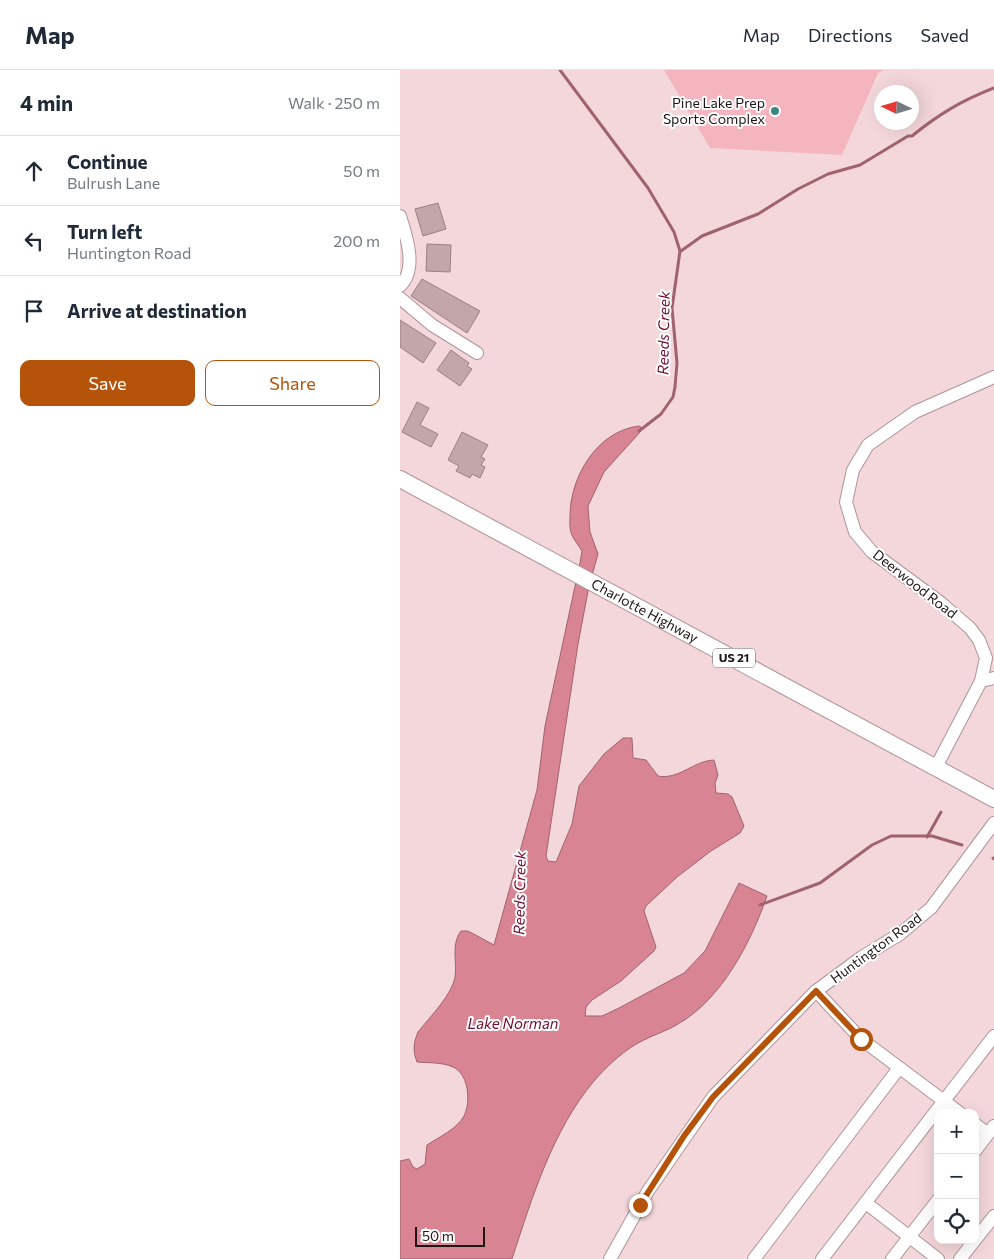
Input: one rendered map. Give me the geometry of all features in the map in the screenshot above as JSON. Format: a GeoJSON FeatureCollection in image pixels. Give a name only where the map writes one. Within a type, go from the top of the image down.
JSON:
{"type":"FeatureCollection","features":[{"type":"Feature","properties":{"kind":"main road","name":"Charlotte Highway"},"geometry":{"type":"LineString","coordinates":[[401,483],[994,799]]}},
{"type":"Feature","properties":{"kind":"street"},"geometry":{"type":"LineString","coordinates":[[400,216],[407,239],[409,259],[404,282],[400,286]]}},
{"type":"Feature","properties":{"kind":"street"},"geometry":{"type":"LineString","coordinates":[[400,298],[432,325],[476,353]]}},
{"type":"Feature","properties":{"kind":"street","name":"Deerwood Road"},"geometry":{"type":"LineString","coordinates":[[936,767],[988,679],[986,658],[979,640],[970,628],[941,603],[872,552],[855,532],[846,502],[853,470],[868,445],[915,412],[994,377]]}},
{"type":"Feature","properties":{"kind":"street","name":"Huntington Road"},"geometry":{"type":"LineString","coordinates":[[610,1259],[648,1190],[713,1097],[816,991],[862,956],[900,934],[931,908],[994,823]]}},
{"type":"Feature","properties":{"kind":"street"},"geometry":{"type":"LineString","coordinates":[[816,991],[861,1039],[955,1109]]}},
{"type":"Feature","properties":{"kind":"street"},"geometry":{"type":"LineString","coordinates":[[822,1259],[994,1036]]}},
{"type":"Feature","properties":{"kind":"street"},"geometry":{"type":"LineString","coordinates":[[754,1259],[899,1068]]}},
{"type":"Feature","properties":{"kind":"street"},"geometry":{"type":"LineString","coordinates":[[979,1126],[991,1130],[979,1145]]}},
{"type":"Feature","properties":{"kind":"street"},"geometry":{"type":"LineString","coordinates":[[866,1203],[938,1259]]}},
{"type":"Feature","properties":{"kind":"street"},"geometry":{"type":"LineString","coordinates":[[892,1259],[934,1205]]}},
{"type":"Feature","properties":{"kind":"street"},"geometry":{"type":"LineString","coordinates":[[979,1235],[994,1216]]}},
{"type":"Feature","properties":{"kind":"street"},"geometry":{"type":"LineString","coordinates":[[960,1259],[972,1244]]}},
{"type":"Feature","properties":{"kind":"shaded area","name":"Pine Lake Prep Sports Complex"},"geometry":{"type":"Polygon","coordinates":[[[664,70],[884,70],[878,73],[842,155],[710,148],[664,70]]]}},
{"type":"Feature","properties":{"kind":"water","name":"Lake Norman"},"geometry":{"type":"Polygon","coordinates":[[[639,426],[641,431],[604,472],[588,506],[590,532],[598,554],[589,586],[578,644],[546,856],[548,861],[556,862],[572,824],[579,786],[604,754],[623,738],[632,738],[633,758],[646,760],[658,776],[666,777],[673,775],[699,763],[714,760],[718,775],[715,783],[716,793],[728,794],[732,797],[744,826],[740,833],[711,851],[677,877],[646,906],[644,911],[656,947],[654,951],[621,981],[592,1000],[586,1007],[585,1016],[602,1016],[684,973],[705,951],[739,883],[767,896],[753,932],[733,968],[708,1000],[678,1024],[637,1043],[624,1053],[599,1075],[579,1101],[566,1121],[545,1166],[527,1212],[512,1259],[400,1259],[400,1161],[409,1159],[413,1167],[417,1169],[425,1164],[427,1145],[461,1121],[466,1110],[468,1096],[462,1076],[453,1067],[444,1064],[417,1062],[414,1051],[415,1040],[418,1032],[442,1003],[453,984],[456,971],[455,950],[457,937],[461,931],[468,931],[494,945],[537,790],[545,726],[580,563],[582,551],[570,530],[571,501],[575,486],[589,458],[599,446],[610,437],[624,430],[639,426]]]}},
{"type":"Feature","properties":{"kind":"building"},"geometry":{"type":"Polygon","coordinates":[[[438,203],[446,229],[423,236],[415,209],[438,203]]]}},
{"type":"Feature","properties":{"kind":"building"},"geometry":{"type":"Polygon","coordinates":[[[427,244],[451,245],[450,272],[426,271],[427,244]]]}},
{"type":"Feature","properties":{"kind":"building"},"geometry":{"type":"Polygon","coordinates":[[[422,279],[480,311],[467,333],[411,296],[422,279]]]}},
{"type":"Feature","properties":{"kind":"building"},"geometry":{"type":"Polygon","coordinates":[[[400,320],[436,343],[423,363],[400,347],[400,320]]]}},
{"type":"Feature","properties":{"kind":"building"},"geometry":{"type":"Polygon","coordinates":[[[451,350],[469,363],[467,366],[472,369],[460,386],[437,370],[451,350]]]}},
{"type":"Feature","properties":{"kind":"building"},"geometry":{"type":"Polygon","coordinates":[[[417,402],[429,408],[420,425],[438,434],[431,447],[402,432],[417,402]]]}},
{"type":"Feature","properties":{"kind":"building"},"geometry":{"type":"Polygon","coordinates":[[[462,432],[488,445],[481,457],[485,459],[481,465],[485,467],[480,478],[472,474],[470,478],[456,471],[459,466],[448,460],[462,432]]]}},
{"type":"Feature","properties":{"kind":"waterway","name":"Reeds Creek"},"geometry":{"type":"LineString","coordinates":[[560,70],[648,188],[674,232],[680,251],[672,308],[677,363],[673,397],[661,414],[639,431]]}},
{"type":"Feature","properties":{"kind":"waterway"},"geometry":{"type":"LineString","coordinates":[[681,251],[702,236],[758,214],[798,189],[828,174],[860,165],[908,136],[912,136],[951,109],[994,88]]}},
{"type":"Feature","properties":{"kind":"waterway"},"geometry":{"type":"LineString","coordinates":[[927,837],[941,812]]}},
{"type":"Feature","properties":{"kind":"waterway"},"geometry":{"type":"LineString","coordinates":[[760,905],[820,883],[872,845],[891,836],[932,836],[962,845]]}},
{"type":"Feature","properties":{"kind":"place","name":"Pine Lake Prep Sports Complex"},"geometry":{"type":"Point","coordinates":[775,111]}},
{"type":"Feature","properties":{"kind":"route"},"geometry":{"type":"LineString","coordinates":[[640,1205],[684,1136],[713,1097],[754,1052],[816,991],[861,1039]]}}]}
